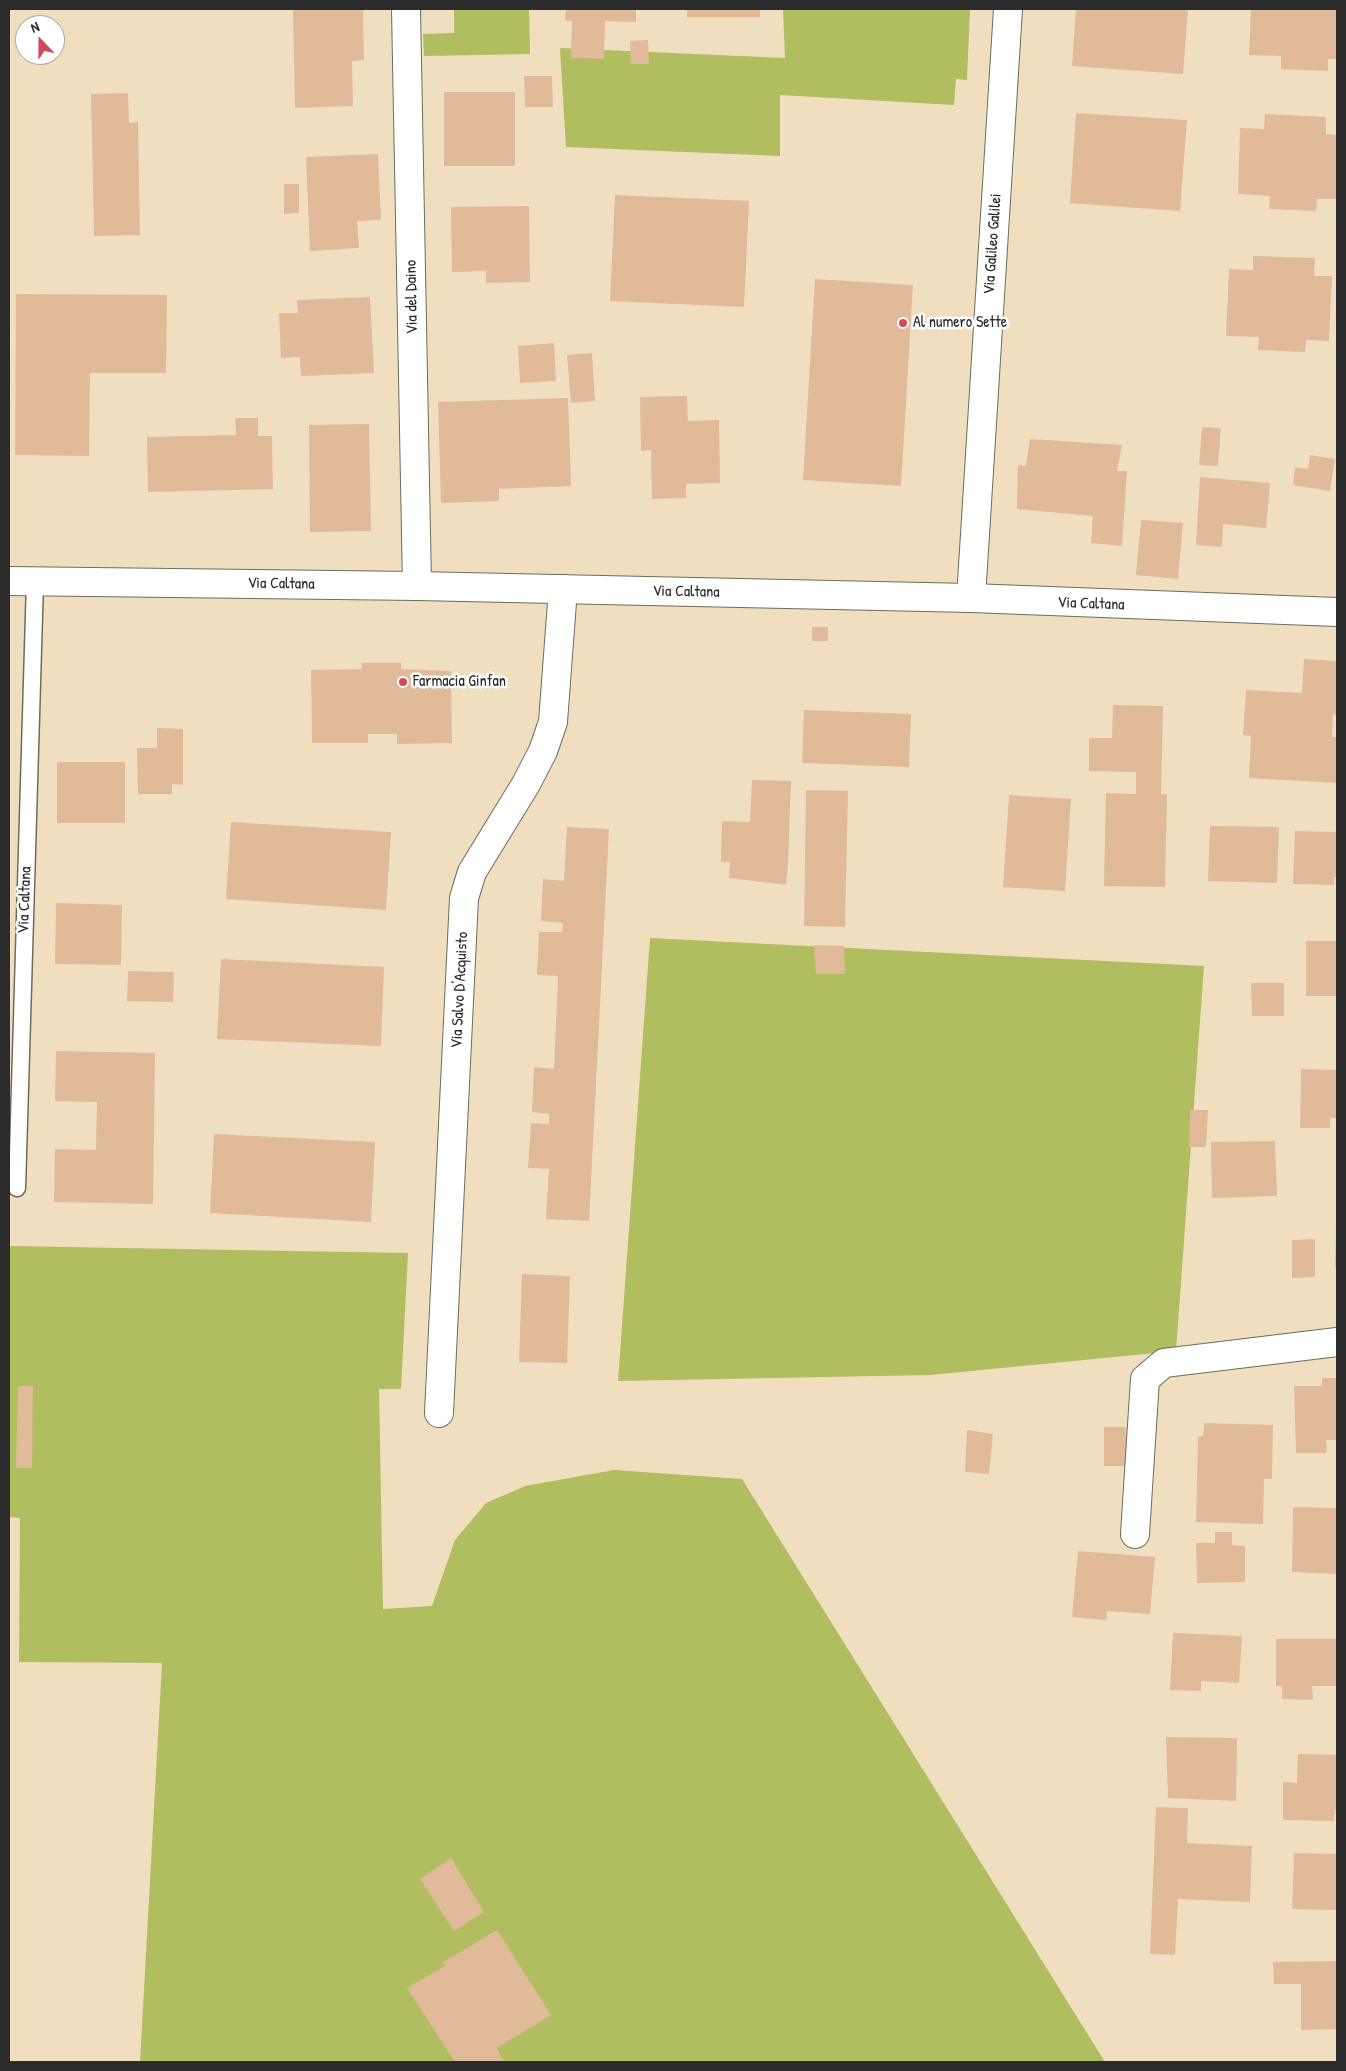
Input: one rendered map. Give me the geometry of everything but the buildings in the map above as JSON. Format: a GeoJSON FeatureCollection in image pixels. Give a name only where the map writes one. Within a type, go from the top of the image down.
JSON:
{"type":"FeatureCollection","features":[{"type":"Feature","properties":{"kind":"street","name":"Via del Daino"},"geometry":{"type":"LineString","coordinates":[[406,9],[418,586]]}},
{"type":"Feature","properties":{"kind":"street","name":"Via Galileo Galilei"},"geometry":{"type":"LineString","coordinates":[[971,598],[1008,9]]}},
{"type":"Feature","properties":{"kind":"street","name":"Via Caltana"},"geometry":{"type":"LineString","coordinates":[[22,581],[418,586],[971,598],[1337,612]]}},
{"type":"Feature","properties":{"kind":"street","name":"Via Salvo D'Acquisto"},"geometry":{"type":"LineString","coordinates":[[439,1413],[464,898],[472,872],[526,784],[543,751],[553,722],[563,589]]}},
{"type":"Feature","properties":{"kind":"street"},"geometry":{"type":"LineString","coordinates":[[1135,1534],[1145,1379],[1164,1363],[1337,1342]]}},
{"type":"Feature","properties":{"kind":"lane","name":"Via Caltana"},"geometry":{"type":"LineString","coordinates":[[16,1188],[22,581]]}},
{"type":"Feature","properties":{"kind":"green space"},"geometry":{"type":"Polygon","coordinates":[[[454,9],[529,9],[530,54],[424,56],[423,34],[454,33],[454,9]]]}},
{"type":"Feature","properties":{"kind":"green space"},"geometry":{"type":"Polygon","coordinates":[[[783,9],[970,9],[967,80],[956,79],[954,105],[780,95],[780,156],[566,147],[560,48],[785,58],[783,9]]]}},
{"type":"Feature","properties":{"kind":"green space"},"geometry":{"type":"Polygon","coordinates":[[[650,938],[1204,966],[1176,1351],[930,1375],[618,1381],[650,938]]]}},
{"type":"Feature","properties":{"kind":"green space"},"geometry":{"type":"Polygon","coordinates":[[[9,1246],[408,1253],[401,1389],[379,1389],[383,1609],[432,1606],[455,1540],[486,1503],[525,1486],[614,1470],[742,1479],[1105,2062],[140,2062],[162,1663],[19,1662],[20,1518],[9,1517],[9,1246]]]}},
{"type":"Feature","properties":{"kind":"place","name":"Al numero Sette"},"geometry":{"type":"Point","coordinates":[903,323]}},
{"type":"Feature","properties":{"kind":"place","name":"Farmacia Ginfan"},"geometry":{"type":"Point","coordinates":[403,682]}}]}
